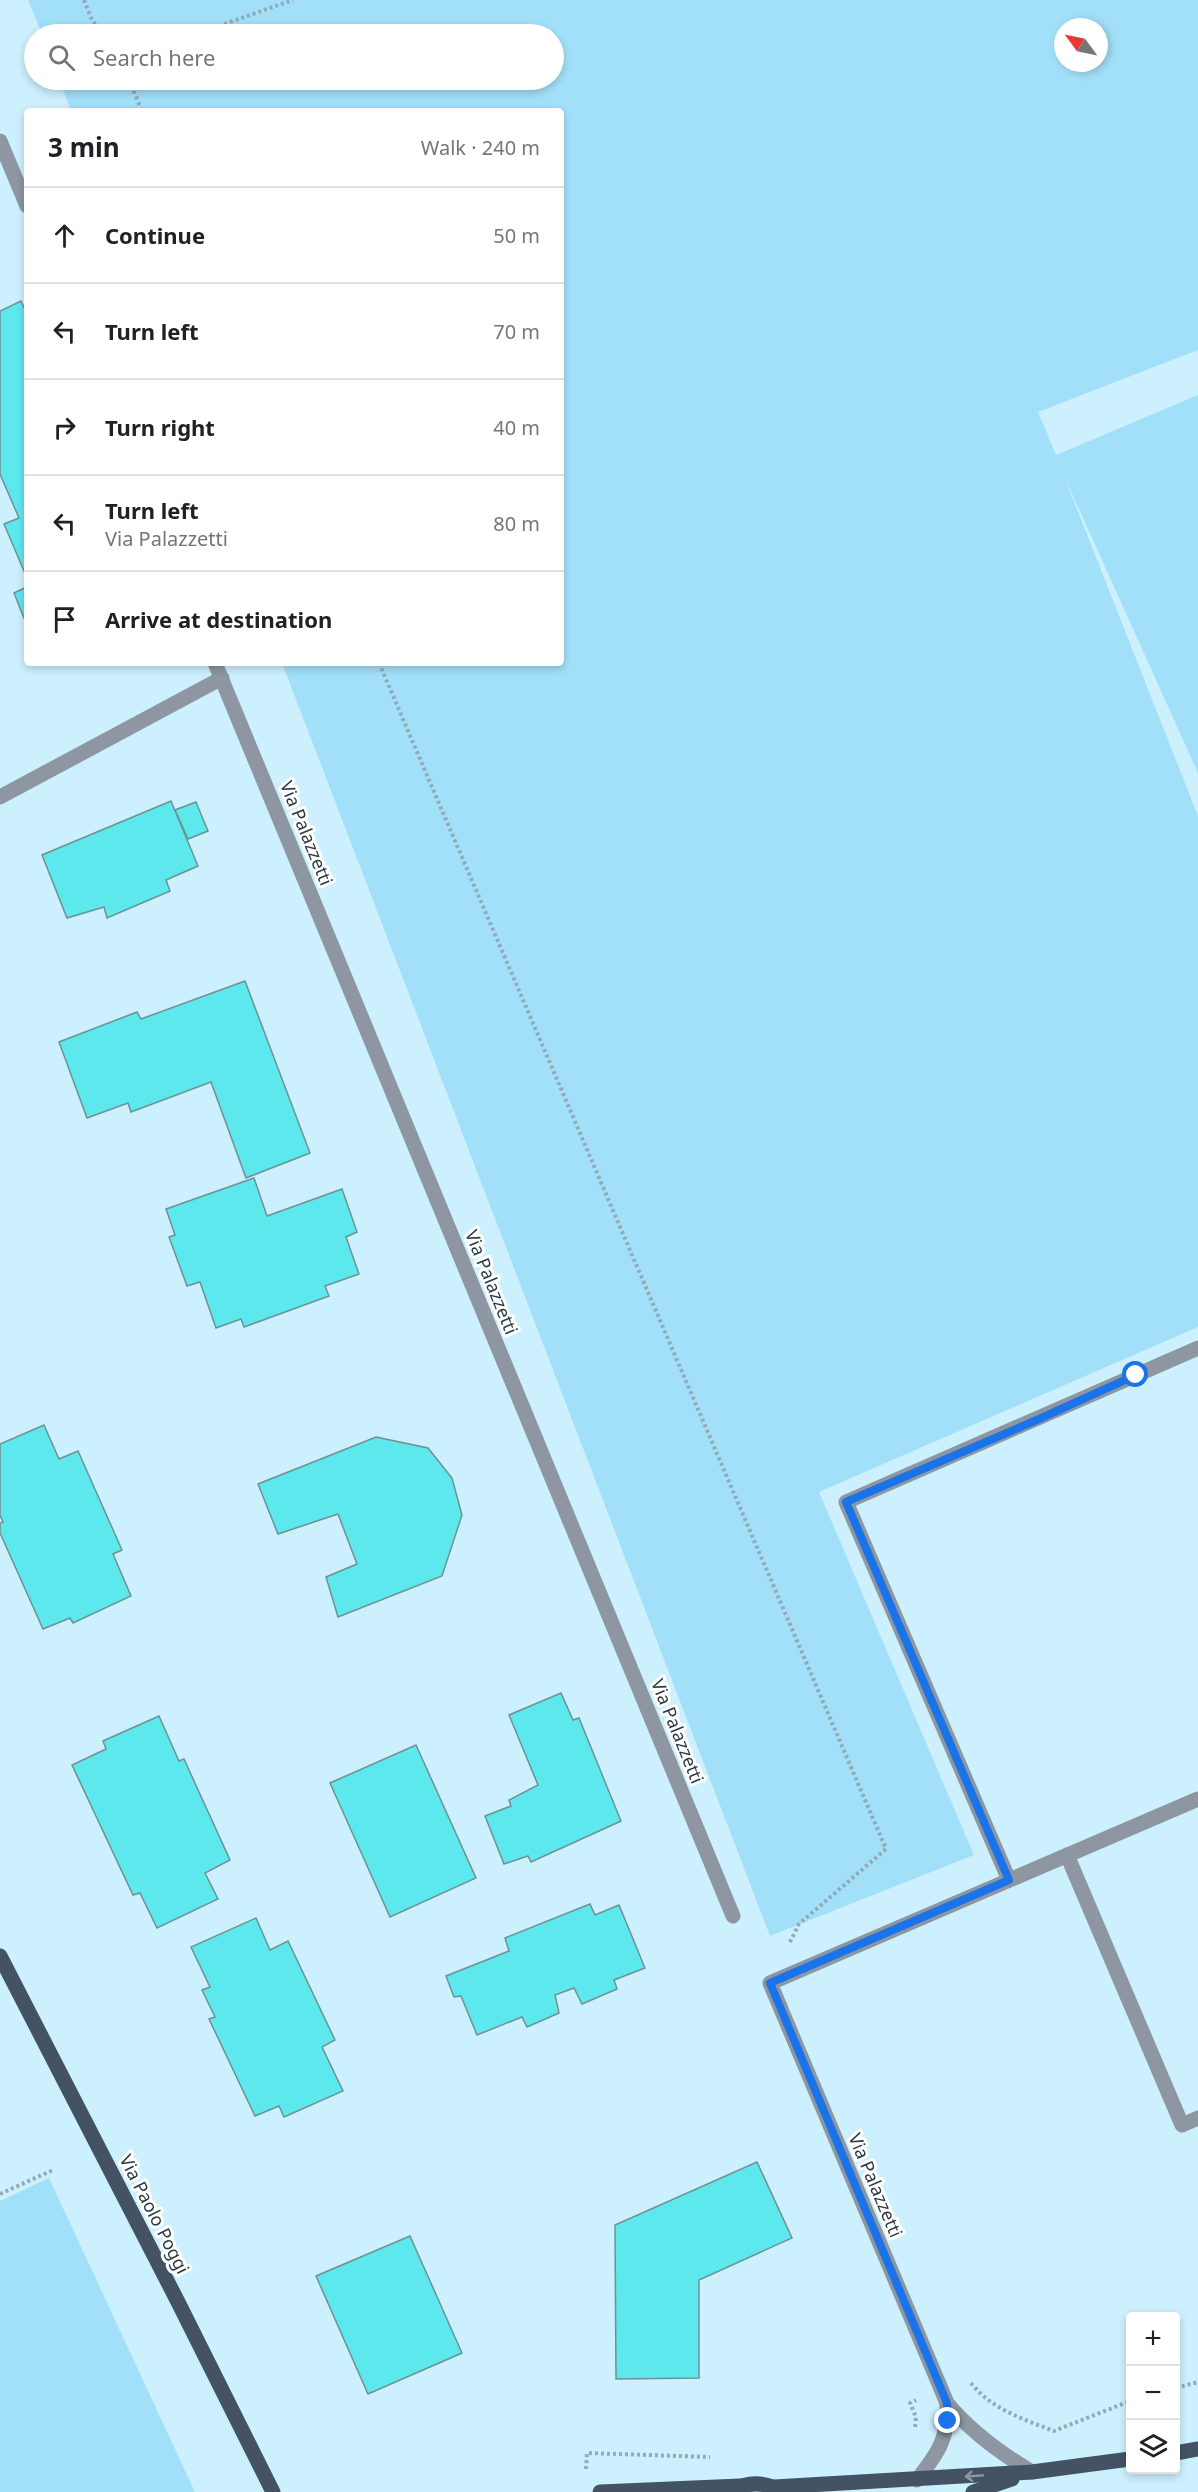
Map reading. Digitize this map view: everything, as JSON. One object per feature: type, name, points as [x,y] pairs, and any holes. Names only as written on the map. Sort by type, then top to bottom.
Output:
[{"type":"main road","name":"Via Paolo Poggi","points":[[0,1956],[273,2492]]},
{"type":"main road","points":[[1180,2452],[1198,2449]]},
{"type":"main road","points":[[600,2492],[734,2489],[760,2483],[779,2489],[1032,2472],[1126,2460]]},
{"type":"main road","points":[[974,2492],[1032,2472]]},
{"type":"street","points":[[0,141],[24,199]]},
{"type":"street","name":"Via Palazzetti","points":[[216,666],[734,1916]]},
{"type":"street","points":[[0,797],[222,678]]},
{"type":"street","points":[[1009,1880],[846,1502],[1198,1348]]},
{"type":"street","points":[[770,1983],[1198,1799]]},
{"type":"street","points":[[1067,1855],[1182,2125],[1198,2118]]},
{"type":"street","name":"Via Palazzetti","points":[[770,1983],[947,2403],[982,2439],[1032,2472]]},
{"type":"street","name":"Via Palazzetti","points":[[917,2480],[933,2460],[944,2440],[948,2421],[947,2403]]},
{"type":"path","points":[[84,0],[95,24]]},
{"type":"path","points":[[225,24],[293,0]]},
{"type":"path","points":[[133,90],[141,108]]},
{"type":"path","points":[[380,666],[886,1849],[799,1924],[770,1983]]},
{"type":"path","points":[[0,2194],[53,2170]]},
{"type":"path","points":[[965,2376],[991,2401],[1017,2417],[1054,2431],[1126,2403]]},
{"type":"path","points":[[1180,2387],[1198,2382]]},
{"type":"path","points":[[910,2403],[916,2417],[915,2429]]},
{"type":"path","points":[[587,2453],[718,2457]]},
{"type":"shaded area","points":[[28,0],[1198,0],[1198,350],[1038,412],[1056,455],[1198,395],[1198,773],[1064,476],[1198,816],[1198,1327],[819,1492],[974,1855],[770,1936],[283,666],[564,666],[564,108],[70,108],[63,90],[564,90],[564,24],[38,24]]},
{"type":"shaded area","points":[[49,2178],[195,2492],[0,2492],[0,2201]]},
{"type":"building","points":[[21,301],[24,308],[24,571],[4,524],[19,518],[0,474],[0,311]]},
{"type":"building","points":[[24,588],[24,618],[14,593]]},
{"type":"building","points":[[171,801],[198,866],[166,880],[170,891],[107,918],[104,907],[67,918],[42,855]]},
{"type":"building","points":[[196,802],[208,831],[188,839],[175,810]]},
{"type":"building","points":[[245,981],[310,1153],[246,1178],[211,1082],[131,1112],[128,1103],[87,1118],[59,1042],[137,1012],[141,1019]]},
{"type":"building","points":[[254,1178],[267,1216],[342,1189],[357,1232],[346,1237],[359,1274],[325,1286],[329,1296],[244,1327],[241,1319],[216,1328],[200,1282],[187,1286],[169,1237],[175,1235],[166,1209]]},
{"type":"building","points":[[44,1425],[59,1459],[78,1451],[122,1550],[113,1554],[131,1596],[73,1623],[70,1618],[43,1629],[0,1533],[0,1523],[3,1522],[0,1515],[0,1444]]},
{"type":"building","points":[[376,1437],[428,1448],[452,1478],[462,1515],[442,1576],[338,1617],[326,1577],[357,1564],[338,1514],[278,1534],[258,1484]]},
{"type":"building","points":[[561,1693],[573,1720],[579,1718],[621,1821],[531,1862],[528,1856],[504,1864],[485,1816],[511,1806],[509,1800],[538,1785],[509,1715]]},
{"type":"building","points":[[159,1716],[179,1761],[184,1759],[230,1860],[205,1873],[218,1899],[157,1928],[140,1893],[133,1895],[72,1765],[106,1749],[103,1741]]},
{"type":"building","points":[[416,1745],[476,1878],[390,1917],[330,1783]]},
{"type":"building","points":[[590,1904],[595,1915],[619,1905],[645,1968],[614,1980],[617,1989],[582,2004],[574,1988],[555,1995],[559,2013],[527,2027],[522,2017],[477,2035],[461,1996],[454,1997],[446,1976],[509,1951],[505,1938]]},
{"type":"building","points":[[256,1918],[270,1950],[288,1941],[335,2040],[322,2047],[343,2091],[284,2117],[279,2106],[255,2116],[209,2019],[215,2017],[202,1990],[210,1987],[191,1947]]},
{"type":"building","points":[[757,2162],[792,2238],[699,2280],[699,2378],[616,2379],[615,2225]]},
{"type":"building","points":[[410,2236],[462,2353],[368,2394],[316,2276]]},
{"type":"route","points":[[948,2421],[947,2403],[770,1983],[1009,1880],[846,1502],[1136,1375]]}]
